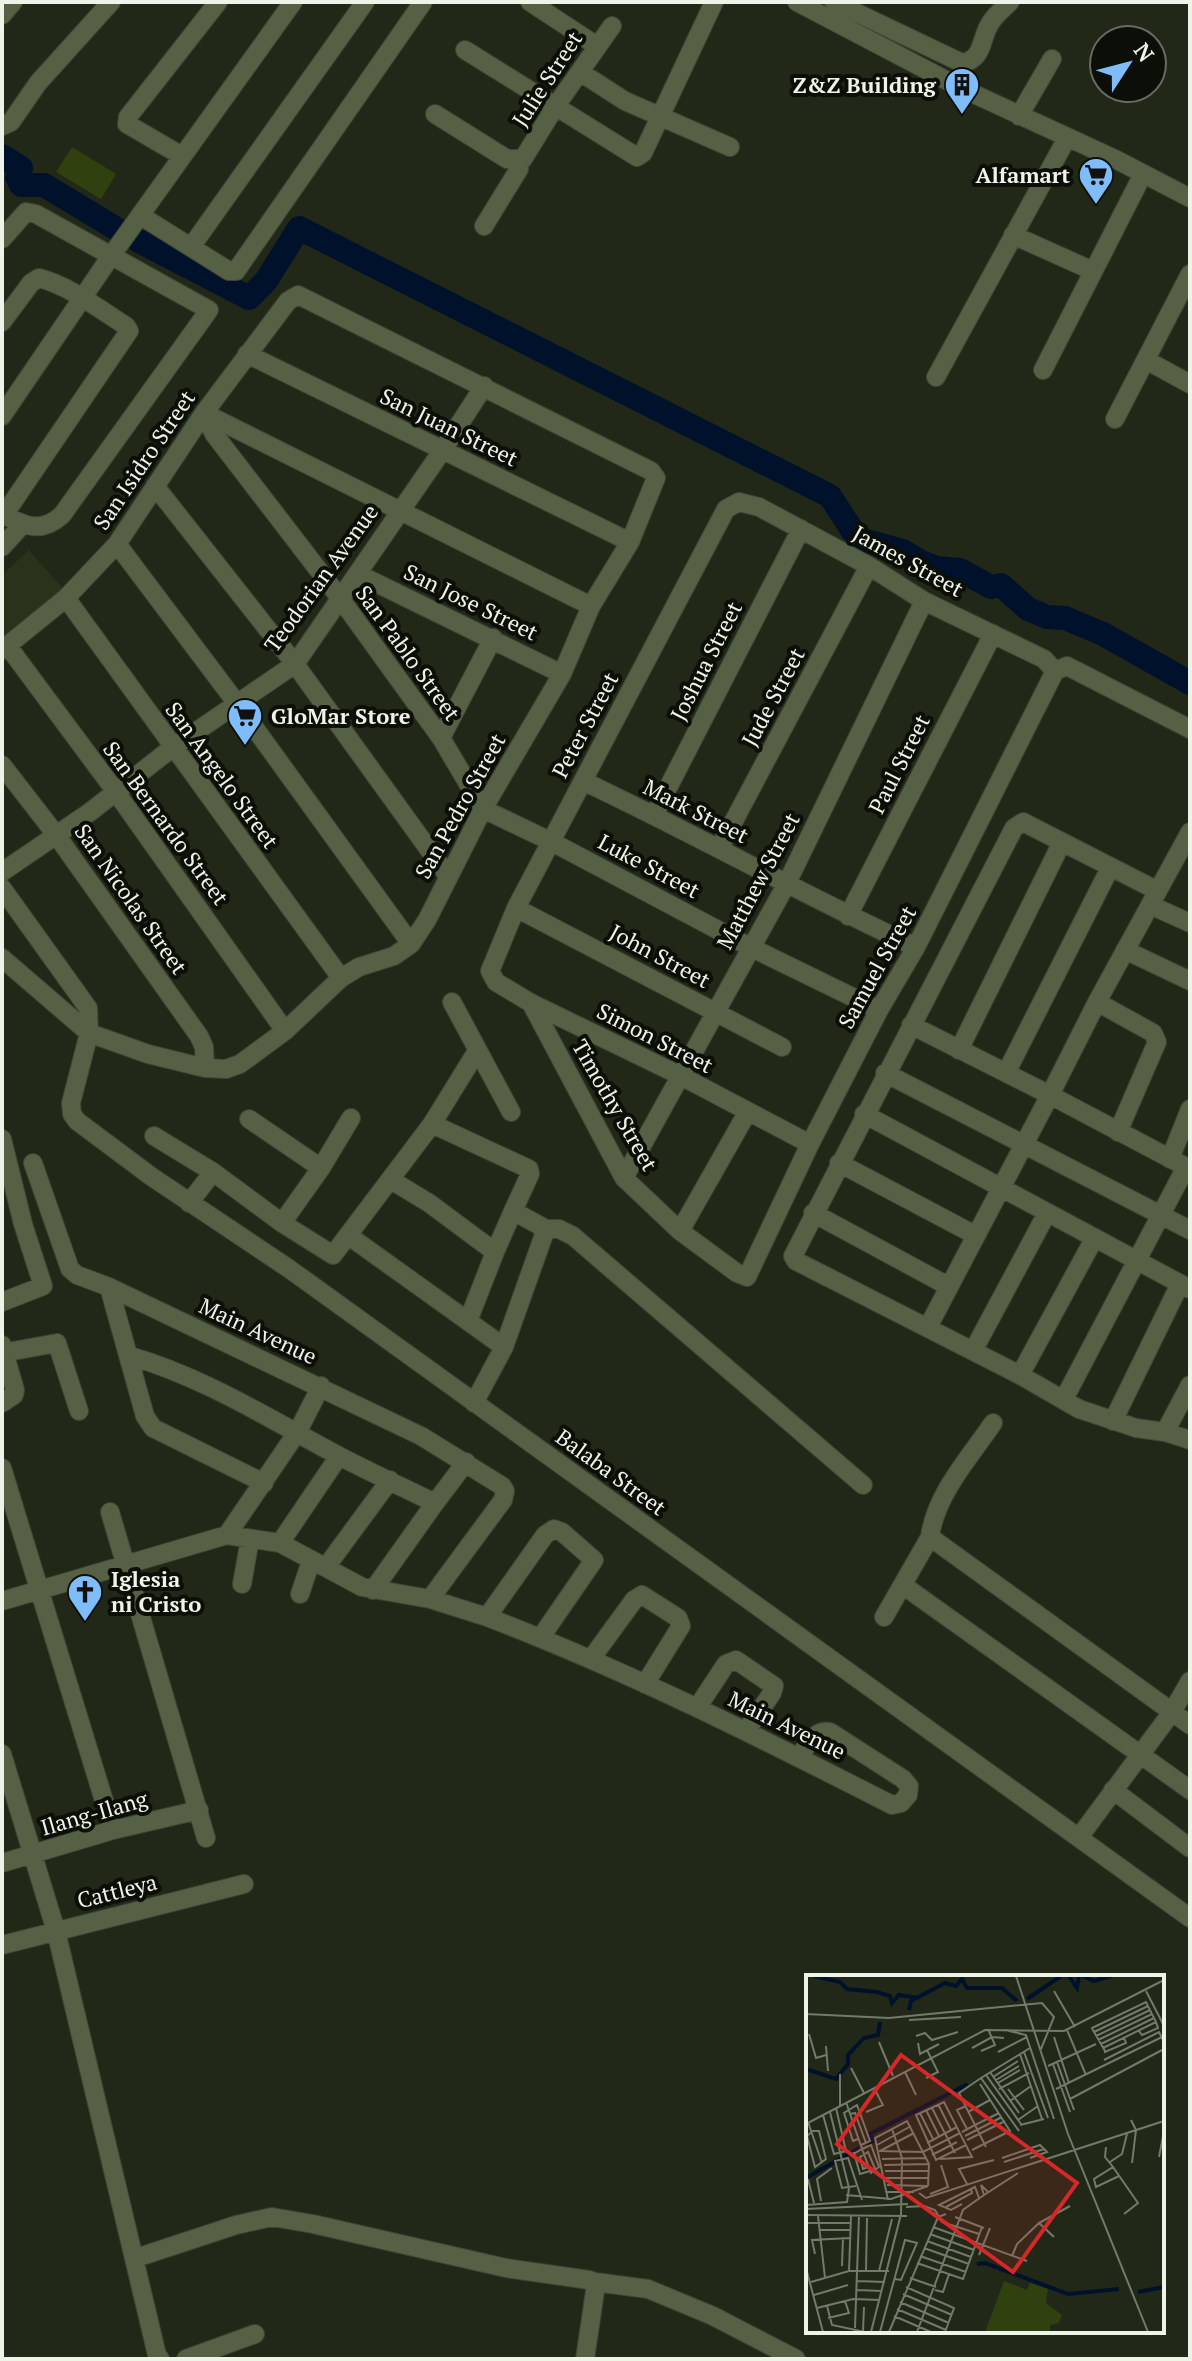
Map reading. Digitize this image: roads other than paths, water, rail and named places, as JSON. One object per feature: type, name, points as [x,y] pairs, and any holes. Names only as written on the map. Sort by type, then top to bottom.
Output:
[{"type":"street","points":[[2,15],[13,2]]},
{"type":"street","points":[[4,125],[11,122],[38,83],[111,2]]},
{"type":"street","points":[[116,123],[209,2]]},
{"type":"street","points":[[182,156],[127,124],[128,117],[218,2]]},
{"type":"street","points":[[2,416],[111,256],[293,2]]},
{"type":"street","points":[[191,247],[365,2]]},
{"type":"street","points":[[141,216],[229,271],[239,268],[423,2]]},
{"type":"street","points":[[530,2],[597,46]]},
{"type":"street","points":[[465,50],[637,157],[643,153],[714,2]]},
{"type":"street","points":[[797,2],[961,88],[1190,198]]},
{"type":"street","points":[[834,2],[962,63],[977,57],[989,23],[1010,2]]},
{"type":"street","name":"Julie Street","points":[[484,226],[519,169],[519,160],[612,26]]},
{"type":"street","points":[[1019,116],[1052,59]]},
{"type":"street","points":[[580,72],[625,101],[730,147]]},
{"type":"street","points":[[435,114],[507,159],[519,160]]},
{"type":"street","points":[[936,377],[1067,138]]},
{"type":"street","points":[[1043,370],[1143,174]]},
{"type":"street","points":[[2,239],[26,212],[36,214],[209,310],[62,515],[44,528],[22,525],[3,515],[129,331],[83,298],[39,278],[31,283],[2,322]]},
{"type":"street","points":[[1013,235],[1093,271]]},
{"type":"street","points":[[1115,419],[1186,294],[1190,274]]},
{"type":"street","name":"San Isidro Street","points":[[4,648],[66,598],[117,544],[204,413],[292,297],[298,295],[313,301],[484,386]]},
{"type":"street","name":"San Juan Street","points":[[247,354],[630,542]]},
{"type":"street","points":[[1146,360],[1190,384]]},
{"type":"street","name":"Teodorian Avenue","points":[[2,872],[57,836],[172,748],[295,664],[484,386]]},
{"type":"street","name":"San Pedro Street","points":[[411,944],[427,920],[483,809],[562,674],[591,606],[630,542],[656,478],[651,471],[484,386]]},
{"type":"street","points":[[204,413],[591,606]]},
{"type":"street","name":"San Pablo Street","points":[[204,413],[220,443],[340,598],[441,738],[483,809]]},
{"type":"street","points":[[155,486],[295,664],[448,876]]},
{"type":"street","name":"James Street","points":[[726,509],[739,502],[750,503],[801,529],[869,566],[924,601],[1044,659],[1053,676]]},
{"type":"street","name":"Peter Street","points":[[491,965],[516,908],[726,509]]},
{"type":"street","points":[[2,547],[22,525]]},
{"type":"street","name":"Joshua Street","points":[[654,815],[801,529]]},
{"type":"street","points":[[2,958],[89,1033],[148,1054],[205,1068],[226,1069],[240,1064],[285,1031],[341,978],[359,967],[394,956],[411,944],[117,544]]},
{"type":"street","name":"Jude Street","points":[[719,849],[869,566]]},
{"type":"street","name":"San Jose Street","points":[[358,574],[562,674]]},
{"type":"street","name":"San Angelo Street","points":[[66,598],[341,978]]},
{"type":"street","name":"Matthew Street","points":[[624,1178],[786,885],[924,601]]},
{"type":"street","name":"Paul Street","points":[[848,916],[993,634]]},
{"type":"street","points":[[441,738],[493,638]]},
{"type":"street","name":"San Bernardo Street","points":[[4,648],[116,792],[285,1031]]},
{"type":"street","points":[[1053,676],[1062,666],[1067,666],[1190,729]]},
{"type":"street","name":"Samuel Street","points":[[747,1277],[810,1144],[879,1010],[916,947],[1053,676]]},
{"type":"street","name":"San Nicolas Street","points":[[2,765],[57,836],[199,1036],[204,1047],[205,1068]]},
{"type":"street","name":"Mark Street","points":[[583,781],[848,916],[916,947]]},
{"type":"street","name":"Luke Street","points":[[483,809],[879,1010]]},
{"type":"street","points":[[1190,923],[1110,868],[1023,822],[1017,824],[885,1073],[793,1256],[796,1261],[1020,1375],[1079,1409],[1136,1428],[1190,1440]]},
{"type":"street","points":[[928,1327],[1125,950],[1154,898],[1182,866],[1190,832]]},
{"type":"street","points":[[959,1050],[1062,842]]},
{"type":"street","points":[[1006,1073],[1110,868]]},
{"type":"street","points":[[2,888],[88,1008],[89,1033]]},
{"type":"street","name":"John Street","points":[[516,908],[782,1047]]},
{"type":"street","points":[[1125,950],[1190,981]]},
{"type":"street","name":"Simon Street","points":[[491,965],[496,982],[531,1003],[681,1076],[810,1144]]},
{"type":"street","points":[[452,1002],[511,1112]]},
{"type":"street","points":[[1097,1002],[1153,1033],[1157,1042],[1118,1132]]},
{"type":"street","name":"Timothy Street","points":[[531,1003],[624,1178],[680,1231],[747,1277]]},
{"type":"street","points":[[911,1025],[1182,1165]]},
{"type":"street","name":"Balaba Street","points":[[89,1033],[74,1088],[72,1114],[88,1130],[189,1203],[288,1268],[1190,1918]]},
{"type":"street","points":[[154,1136],[213,1172],[330,1255],[335,1254],[432,1124],[477,1051]]},
{"type":"street","points":[[885,1073],[1190,1230]]},
{"type":"street","points":[[1064,1399],[1137,1261],[1182,1165],[1190,1109]]},
{"type":"street","points":[[680,1231],[747,1113]]},
{"type":"street","points":[[864,1114],[1185,1287],[1113,1421]]},
{"type":"street","points":[[282,1223],[351,1118]]},
{"type":"street","points":[[249,1119],[321,1168]]},
{"type":"street","points":[[432,1124],[529,1169],[530,1174],[468,1321]]},
{"type":"street","points":[[2,1139],[23,1224],[43,1286],[2,1302]]},
{"type":"street","name":"Main Avenue","points":[[33,1163],[70,1269],[77,1275],[321,1386],[421,1436],[502,1486],[505,1496],[430,1599]]},
{"type":"street","points":[[839,1163],[975,1235]]},
{"type":"street","points":[[189,1203],[213,1172]]},
{"type":"street","points":[[391,1180],[429,1203],[495,1252]]},
{"type":"street","points":[[513,1211],[546,1229],[559,1229],[573,1236],[863,1485]]},
{"type":"street","points":[[813,1213],[948,1286]]},
{"type":"street","points":[[973,1351],[1047,1213]]},
{"type":"street","points":[[474,1403],[504,1347],[546,1229]]},
{"type":"street","points":[[349,1236],[504,1347]]},
{"type":"street","points":[[1020,1375],[1094,1239]]},
{"type":"street","points":[[109,1287],[145,1416],[153,1428],[264,1483]]},
{"type":"street","points":[[2,1403],[14,1395],[15,1390],[3,1350],[57,1343],[79,1411]]},
{"type":"street","points":[[130,1356],[207,1387],[435,1503]]},
{"type":"street","points":[[1165,1432],[1190,1385]]},
{"type":"street","points":[[227,1535],[298,1431],[321,1386]]},
{"type":"street","points":[[884,1617],[930,1537],[942,1502],[993,1423]]},
{"type":"street","points":[[280,1543],[339,1456]]},
{"type":"street","points":[[373,1590],[466,1462]]},
{"type":"street","points":[[2,1468],[113,1830]]},
{"type":"street","points":[[300,1594],[319,1564],[390,1480]]},
{"type":"street","points":[[110,1512],[206,1838]]},
{"type":"street","points":[[487,1617],[550,1530],[562,1532],[592,1556],[592,1565],[541,1637]]},
{"type":"street","name":"Main Avenue","points":[[2,1601],[227,1535],[280,1543],[346,1580],[373,1590],[430,1599],[541,1637],[746,1731],[892,1805],[904,1801],[910,1789],[903,1779],[830,1732],[816,1734],[799,1757]]},
{"type":"street","points":[[930,1537],[1190,1725]]},
{"type":"street","points":[[242,1584],[250,1539]]},
{"type":"street","points":[[904,1586],[1190,1790]]},
{"type":"street","points":[[591,1659],[634,1600],[642,1595],[678,1618],[681,1626],[645,1684]]},
{"type":"street","name":"Main Avenue","points":[[697,1708],[726,1664],[736,1660],[774,1686],[746,1731]]},
{"type":"street","points":[[1080,1836],[1172,1712],[1190,1681]]},
{"type":"street","points":[[2,1754],[56,1931],[160,2359]]},
{"type":"street","points":[[1113,1790],[1190,1848]]},
{"type":"street","name":"Ilang-Ilang","points":[[2,1863],[113,1830],[199,1810]]},
{"type":"street","name":"Cattleya","points":[[2,1945],[244,1884]]},
{"type":"street","points":[[136,2258],[236,2225],[272,2217],[506,2268],[648,2289],[713,2316],[796,2359]]},
{"type":"street","points":[[585,2359],[595,2282]]},
{"type":"street","points":[[186,2359],[255,2334]]},
{"type":"waterway","points":[[2,156],[21,168],[17,177],[21,185],[44,185],[120,231]]},
{"type":"waterway","points":[[139,241],[249,298],[266,281],[299,228],[830,496],[852,530],[863,540],[903,551],[936,568],[960,570],[991,587],[1001,585],[1028,609],[1047,617],[1065,618],[1103,634],[1190,683]]},
{"type":"place","name":"Z&Z Building","points":[[962,116]]},
{"type":"place","name":"Alfamart","points":[[1096,206]]},
{"type":"place","name":"GloMar Store","points":[[245,747]]},
{"type":"place","name":"Iglesia ni Cristo","points":[[85,1623]]}]
